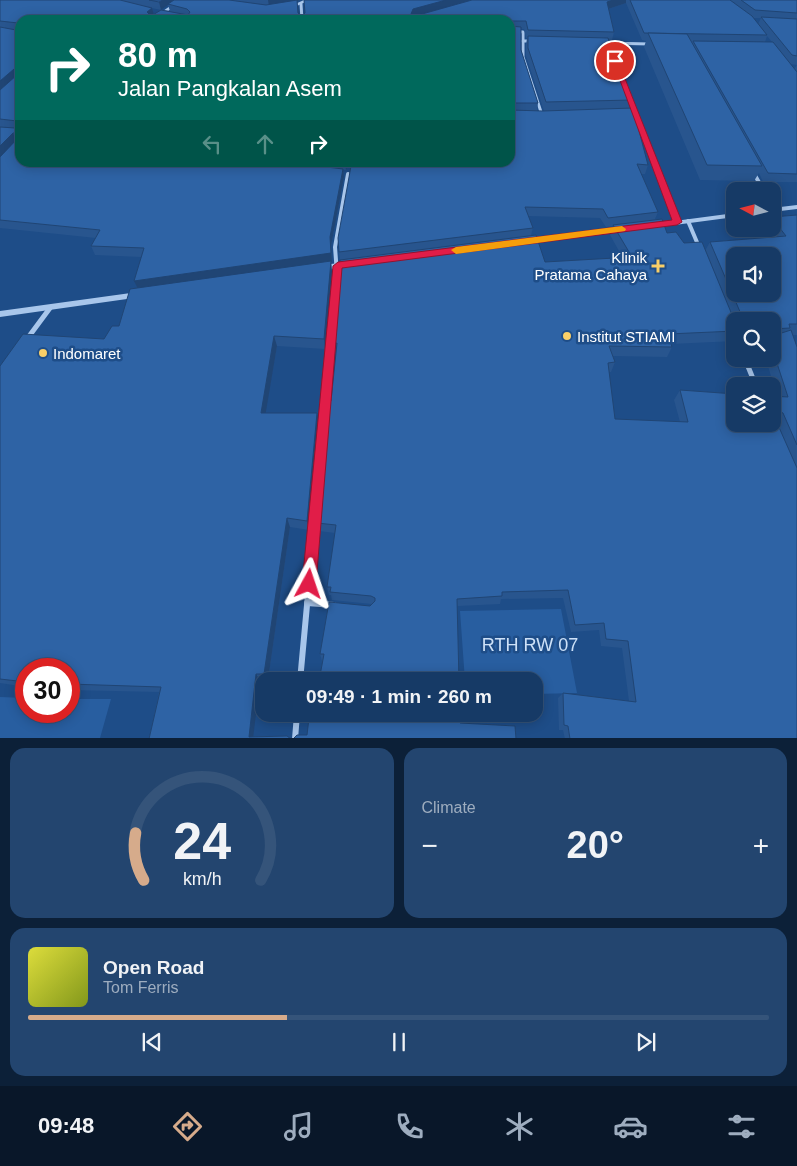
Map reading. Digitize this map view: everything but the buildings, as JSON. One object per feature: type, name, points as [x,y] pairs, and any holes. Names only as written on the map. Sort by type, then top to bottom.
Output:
[{"type":"street","points":[[159,15],[181,0]]},
{"type":"street","points":[[279,11],[308,0]]},
{"type":"street","points":[[301,4],[302,15]]},
{"type":"street","points":[[152,11],[170,15]]},
{"type":"street","points":[[515,31],[523,32],[523,57],[542,116]]},
{"type":"street","points":[[523,41],[535,42]]},
{"type":"street","points":[[599,43],[656,44]]},
{"type":"street","points":[[608,43],[611,52]]},
{"type":"street","points":[[628,96],[677,222]]},
{"type":"street","points":[[626,114],[635,113]]},
{"type":"street","points":[[534,116],[551,116]]},
{"type":"street","points":[[750,165],[759,182]]},
{"type":"street","points":[[301,672],[338,266],[335,247],[348,174],[351,168]]},
{"type":"street","points":[[338,173],[348,174]]},
{"type":"street","points":[[781,209],[797,208]]},
{"type":"street","points":[[639,227],[726,216]]},
{"type":"street","points":[[688,221],[700,250]]},
{"type":"street","points":[[515,243],[629,228]]},
{"type":"street","points":[[309,270],[357,263]]},
{"type":"street","points":[[0,314],[145,294]]},
{"type":"street","points":[[20,348],[50,308]]},
{"type":"street","points":[[307,603],[344,606]]},
{"type":"street","points":[[295,738],[296,722]]},
{"type":"green space","name":"RTH RW 07","points":[[561,609],[577,693],[543,694],[543,672],[464,672],[460,611]]},
{"type":"green space","points":[[0,697],[15,698],[15,723],[80,723],[80,699],[111,699],[100,738],[0,738]]},
{"type":"slow traffic","points":[[456,250],[622,229]]},
{"type":"place","name":"Klinik Pratama Cahaya","points":[[658,266]]},
{"type":"place","name":"Institut STIAMI","points":[[567,336]]},
{"type":"place","name":"Indomaret","points":[[43,353]]},
{"type":"route","points":[[309,584],[338,266],[677,222],[615,61]]}]
